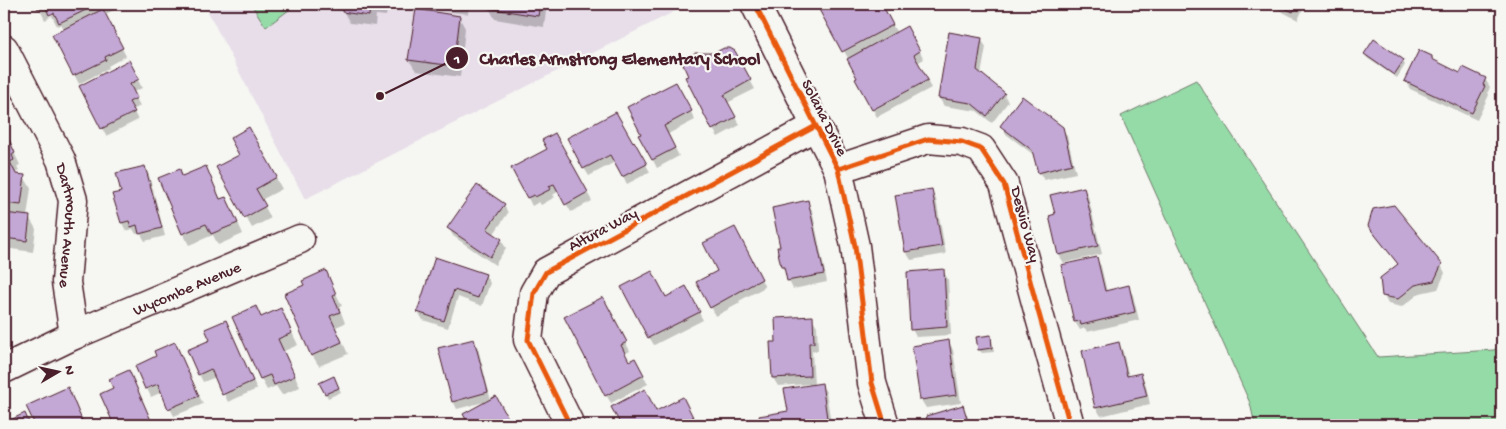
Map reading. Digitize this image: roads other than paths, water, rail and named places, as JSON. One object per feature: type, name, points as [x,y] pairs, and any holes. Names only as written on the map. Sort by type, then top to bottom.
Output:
[{"type":"street","name":"Solana Drive","points":[[756,4],[838,169],[855,246],[872,383],[884,425]]},
{"type":"street","name":"Dartmouth Avenue","points":[[4,49],[61,160],[73,200],[66,282],[74,336]]},
{"type":"street","name":"Altura Way","points":[[570,425],[528,340],[534,294],[546,272],[816,126]]},
{"type":"street","name":"Desvio Way","points":[[838,169],[928,139],[962,142],[981,149],[1004,184],[1070,425]]},
{"type":"street","name":"Wycombe Avenue","points":[[74,336],[300,239]]},
{"type":"street","points":[[4,369],[74,336]]},
{"type":"place","name":"Charles Armstrong Elementary School","points":[[380,96]]}]
